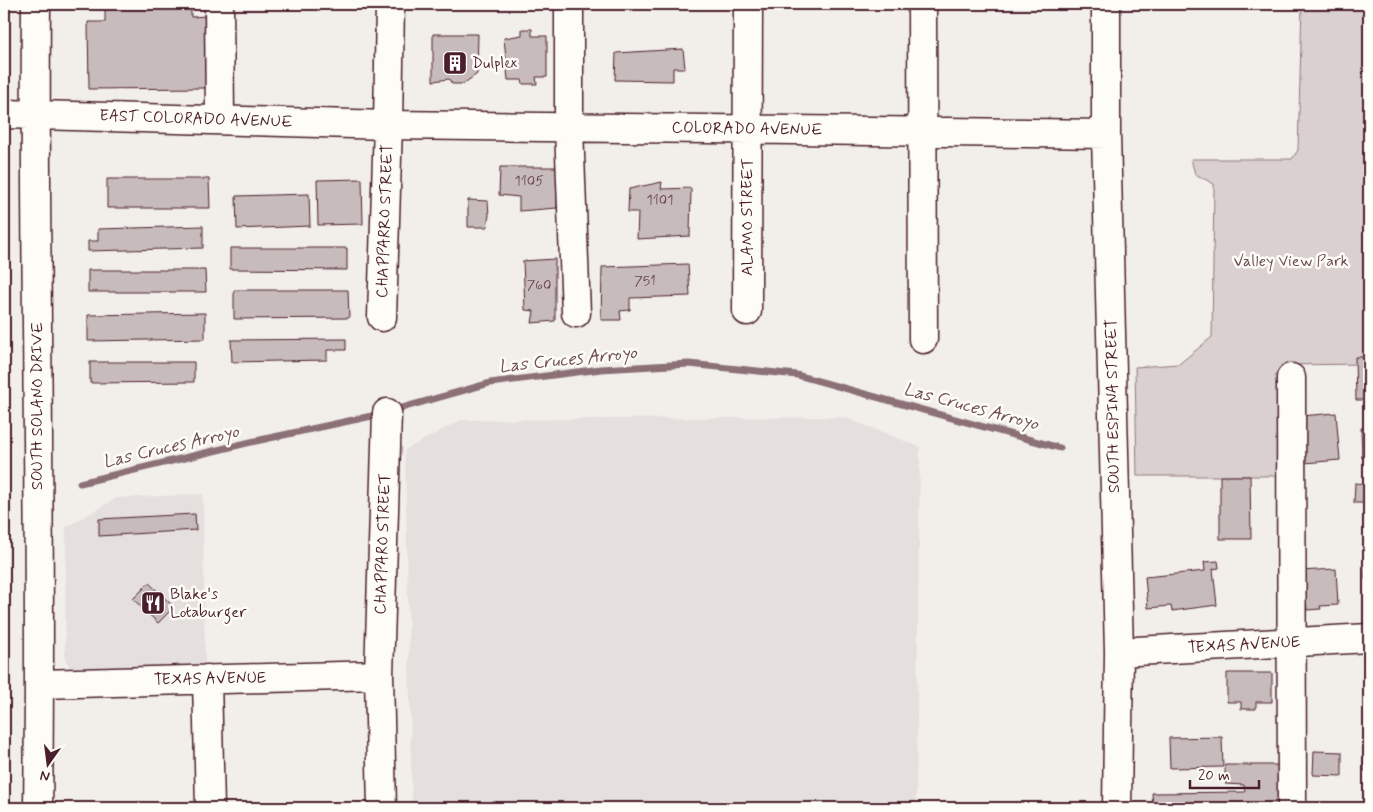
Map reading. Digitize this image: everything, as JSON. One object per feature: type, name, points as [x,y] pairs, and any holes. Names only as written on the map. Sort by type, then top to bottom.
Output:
[{"type":"street","name":"SOUTH SOLANO DRIVE","points":[[36,4],[35,114],[40,684],[38,808]]},
{"type":"street","points":[[219,4],[220,120]]},
{"type":"street","name":"CHAPPARRO STREET","points":[[382,317],[390,4]]},
{"type":"street","points":[[569,4],[569,128],[576,313]]},
{"type":"street","name":"ALAMO STREET","points":[[747,311],[748,4]]},
{"type":"street","points":[[922,4],[923,339]]},
{"type":"street","name":"SOUTH ESPINA STREET","points":[[1106,4],[1106,134],[1119,652],[1116,808]]},
{"type":"street","name":"EAST COLORADO AVENUE","points":[[4,114],[388,125]]},
{"type":"street","name":"COLORADO AVENUE","points":[[388,125],[1106,134]]},
{"type":"street","points":[[1291,378],[1292,808]]},
{"type":"street","name":"CHAPPARO STREET","points":[[382,808],[380,675],[386,413]]},
{"type":"street","name":"TEXAS AVENUE","points":[[1119,652],[1369,638]]},
{"type":"street","name":"TEXAS AVENUE","points":[[40,684],[380,675]]},
{"type":"street","points":[[207,679],[210,808]]},
{"type":"shaded area","points":[[844,417],[920,447],[916,808],[412,808],[405,450],[461,420]]},
{"type":"shaded area","points":[[203,494],[205,666],[70,667],[65,659],[66,527],[117,498]]},
{"type":"green space","name":"Valley View Park","points":[[1302,4],[1369,4],[1369,364],[1281,365],[1281,476],[1137,476],[1135,367],[1179,364],[1212,337],[1214,184],[1195,174],[1191,159],[1292,159],[1298,150]]},
{"type":"building","points":[[105,4],[191,4],[191,17],[207,16],[207,88],[89,89],[88,22],[105,22]]},
{"type":"building","points":[[522,29],[532,29],[532,36],[547,36],[547,77],[536,77],[537,84],[523,84],[522,80],[508,80],[504,38],[522,35]]},
{"type":"building","name":"Dulplex","points":[[433,34],[478,34],[477,74],[463,84],[452,84],[449,79],[433,81]]},
{"type":"building","points":[[683,49],[685,68],[673,68],[673,81],[615,80],[616,53]]},
{"type":"building","points":[[500,167],[558,167],[557,208],[519,211],[519,197],[499,195]]},
{"type":"building","points":[[107,179],[209,179],[210,208],[107,208]]},
{"type":"building","points":[[362,179],[363,224],[318,225],[317,180]]},
{"type":"building","points":[[662,182],[661,189],[691,188],[690,236],[637,239],[638,212],[628,212],[629,189]]},
{"type":"building","points":[[309,194],[310,226],[237,229],[236,196]]},
{"type":"building","points":[[468,200],[488,201],[489,215],[487,227],[468,227]]},
{"type":"building","points":[[203,226],[203,248],[88,251],[88,241],[98,241],[98,229]]},
{"type":"building","points":[[230,248],[347,248],[347,270],[230,269]]},
{"type":"building","points":[[555,259],[555,321],[532,323],[534,311],[525,310],[523,261]]},
{"type":"building","points":[[688,264],[690,296],[630,298],[630,310],[620,311],[621,320],[601,320],[602,267]]},
{"type":"building","points":[[88,270],[205,270],[206,292],[88,292]]},
{"type":"building","points":[[234,290],[348,290],[349,318],[234,319]]},
{"type":"building","points":[[205,313],[205,339],[88,341],[88,315]]},
{"type":"building","points":[[346,339],[346,350],[327,350],[327,360],[232,362],[231,340]]},
{"type":"building","points":[[1355,357],[1369,357],[1369,400],[1356,400]]},
{"type":"building","points":[[90,362],[194,362],[194,382],[90,383]]},
{"type":"building","points":[[1336,413],[1340,460],[1304,463],[1301,416]]},
{"type":"building","points":[[1361,428],[1369,428],[1369,457],[1362,458]]},
{"type":"building","points":[[1220,476],[1250,476],[1251,539],[1220,539]]},
{"type":"building","points":[[1355,483],[1369,484],[1369,514],[1365,513],[1365,503],[1354,503]]},
{"type":"building","points":[[195,514],[196,530],[99,536],[99,519]]},
{"type":"building","points":[[1366,550],[1369,550],[1369,579],[1365,579]]},
{"type":"building","points":[[1218,561],[1219,568],[1213,569],[1217,605],[1172,611],[1171,606],[1148,608],[1145,577],[1205,571],[1204,562]]},
{"type":"building","points":[[1336,569],[1338,605],[1320,606],[1321,609],[1307,610],[1306,598],[1301,598],[1299,571]]},
{"type":"building","name":"Blake's Lotaburger","points":[[149,583],[174,607],[158,623],[133,599]]},
{"type":"building","points":[[1227,673],[1272,673],[1272,702],[1256,702],[1256,709],[1241,709],[1241,702],[1227,702]]},
{"type":"building","points":[[1222,737],[1223,767],[1170,768],[1169,738]]},
{"type":"building","points":[[1365,739],[1369,739],[1369,771],[1364,771]]},
{"type":"building","points":[[1314,751],[1342,752],[1342,776],[1313,775]]},
{"type":"building","points":[[1225,765],[1278,765],[1278,808],[1153,808],[1152,793],[1245,792],[1244,785],[1225,784]]},
{"type":"waterway","name":"Las Cruces Arroyo","points":[[391,411],[490,383],[601,369],[689,364],[797,375],[1060,448]]},
{"type":"waterway","name":"Las Cruces Arroyo","points":[[80,483],[251,442],[381,414]]},
{"type":"place","name":"Dulplex","points":[[455,63]]},
{"type":"place","name":"Blake's Lotaburger","points":[[153,603]]}]
